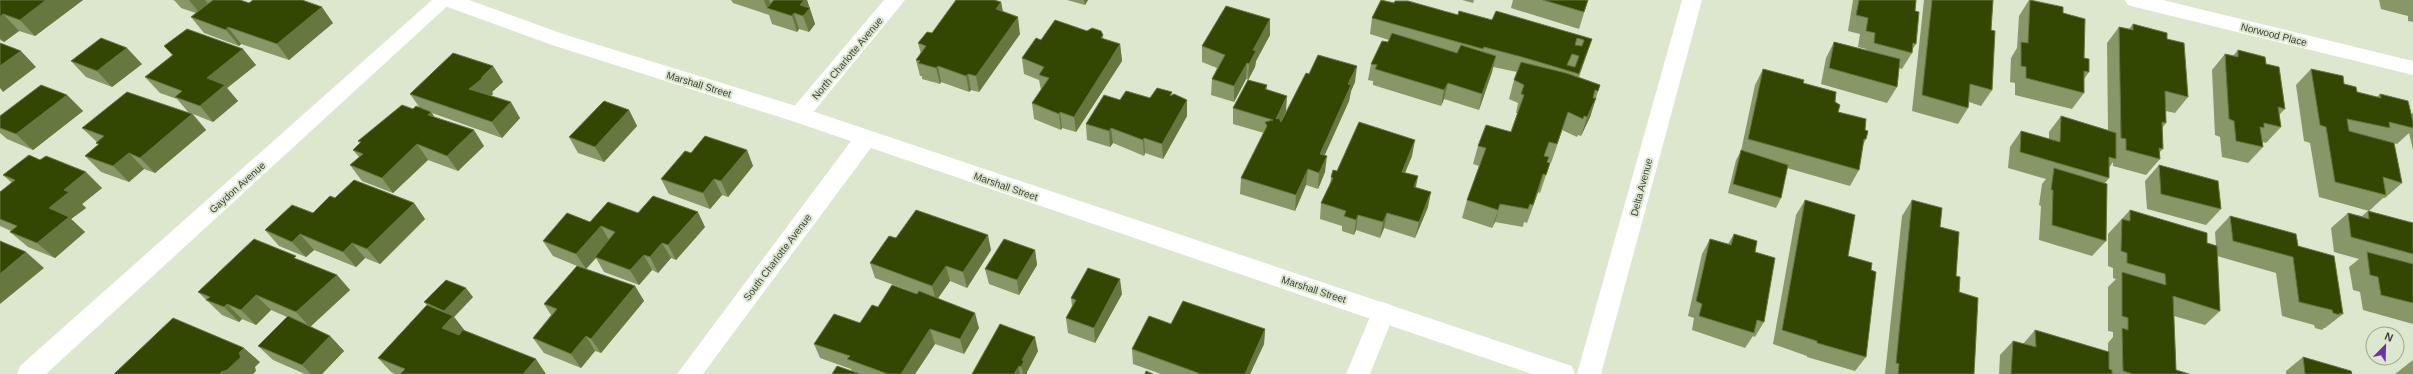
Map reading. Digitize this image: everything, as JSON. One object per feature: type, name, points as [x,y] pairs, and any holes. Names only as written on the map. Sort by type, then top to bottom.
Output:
[{"type":"street","name":"Gaydon Avenue","points":[[29,374],[444,0]]},
{"type":"street","name":"Marshall Street","points":[[449,0],[559,40],[799,115],[865,139],[1383,312],[1563,374]]},
{"type":"street","name":"North Charlotte Avenue","points":[[799,115],[895,0]]},
{"type":"street","name":"Delta Avenue","points":[[1590,374],[1692,0]]},
{"type":"street","name":"Norwood Place","points":[[2135,0],[2413,68]]},
{"type":"street","name":"South Charlotte Avenue","points":[[689,374],[865,139]]},
{"type":"street","points":[[1358,374],[1383,312]]},
{"type":"building","points":[[0,0],[46,0],[20,20],[3,14],[0,17]]},
{"type":"building","points":[[213,0],[240,0],[249,3],[253,0],[302,0],[322,7],[277,44],[228,27],[226,30],[191,17]]},
{"type":"building","points":[[774,0],[804,0],[800,5],[810,8],[803,16],[794,13],[792,16],[767,8]]},
{"type":"building","points":[[956,0],[994,0],[1001,2],[996,9],[1018,17],[976,76],[968,74],[966,76],[938,66],[936,68],[918,63],[920,61],[916,60],[926,46],[918,43],[927,32],[932,33]]},
{"type":"building","points":[[1381,0],[1394,3],[1395,1],[1408,1],[1458,15],[1459,11],[1492,20],[1496,11],[1592,39],[1579,74],[1522,57],[1484,47],[1483,49],[1372,18]],"holes":[[[1577,38],[1584,40],[1582,46],[1575,45]],[[1572,54],[1579,56],[1575,67],[1567,65]]]},
{"type":"building","points":[[1543,0],[1588,0],[1584,12]]},
{"type":"building","points":[[1859,0],[1916,0],[1915,11],[1919,12],[1916,44],[1913,43],[1912,53],[1874,43],[1875,33],[1866,31],[1868,18],[1856,15]]},
{"type":"building","points":[[1932,0],[1993,0],[1991,30],[1995,31],[1992,90],[1970,84],[1968,108],[1922,95]]},
{"type":"building","points":[[2030,0],[2063,7],[2063,13],[2085,19],[2084,58],[2089,59],[2089,72],[2084,71],[2084,93],[2026,78],[2026,67],[2021,66],[2021,42],[2028,43]]},
{"type":"building","points":[[1226,6],[1270,19],[1253,50],[1256,51],[1249,64],[1247,63],[1234,86],[1212,79],[1225,55],[1202,46]]},
{"type":"building","points":[[1055,20],[1087,31],[1092,28],[1101,31],[1103,35],[1101,38],[1120,44],[1074,117],[1060,112],[1059,114],[1032,103],[1049,78],[1039,75],[1044,67],[1022,58],[1036,38],[1041,40]]},
{"type":"building","points":[[2133,24],[2167,33],[2167,39],[2184,43],[2188,97],[2165,91],[2166,123],[2162,122],[2163,149],[2159,148],[2160,159],[2126,150],[2126,139],[2121,138],[2119,27],[2133,30]]},
{"type":"building","points":[[187,29],[243,49],[207,78],[225,85],[200,106],[175,97],[182,91],[145,77],[173,55],[164,46]]},
{"type":"building","points":[[1392,33],[1457,53],[1461,45],[1496,56],[1482,94],[1448,83],[1444,90],[1375,69],[1377,65],[1371,64],[1382,41],[1388,42]]},
{"type":"building","points":[[101,38],[127,48],[97,71],[71,61]]},
{"type":"building","points":[[1834,42],[1900,59],[1897,87],[1829,68]]},
{"type":"building","points":[[0,43],[21,51],[0,66]]},
{"type":"building","points":[[2238,50],[2265,57],[2266,64],[2279,67],[2285,109],[2278,107],[2281,127],[2264,123],[2264,128],[2260,127],[2263,147],[2236,141],[2234,121],[2229,119],[2225,54],[2238,57]]},
{"type":"building","points":[[453,53],[493,66],[481,78],[483,78],[469,89],[511,102],[492,122],[410,94]]},
{"type":"building","points":[[1318,55],[1357,66],[1348,84],[1351,85],[1320,154],[1327,156],[1319,173],[1308,169],[1296,195],[1241,178],[1267,126],[1265,122],[1273,120],[1233,108],[1248,80],[1267,85],[1265,89],[1287,96],[1276,119],[1279,118],[1281,122],[1306,73],[1309,74]]},
{"type":"building","points":[[1521,62],[1566,73],[1600,85],[1598,91],[1595,90],[1593,98],[1596,98],[1587,117],[1584,116],[1583,119],[1568,112],[1557,144],[1549,142],[1544,156],[1549,157],[1547,162],[1550,163],[1546,175],[1543,174],[1533,205],[1530,204],[1528,209],[1500,204],[1498,210],[1467,200],[1486,148],[1478,146],[1486,125],[1511,132],[1524,95],[1521,94],[1524,85],[1514,80]]},
{"type":"building","points":[[1763,69],[1804,80],[1803,83],[1836,92],[1835,102],[1840,105],[1838,112],[1866,119],[1865,130],[1868,131],[1866,139],[1864,139],[1859,170],[1748,139]]},
{"type":"building","points":[[2311,69],[2343,76],[2344,84],[2356,87],[2357,92],[2381,98],[2380,94],[2408,101],[2413,128],[2389,122],[2390,128],[2347,119],[2349,131],[2394,143],[2402,183],[2383,177],[2386,195],[2335,182],[2326,127],[2320,125]]},
{"type":"building","points":[[41,85],[67,95],[16,134],[0,128],[0,116]]},
{"type":"building","points":[[1157,88],[1172,92],[1170,96],[1174,94],[1187,100],[1162,144],[1144,138],[1143,140],[1111,128],[1109,131],[1086,124],[1104,95],[1120,100],[1126,91],[1150,98]]},
{"type":"building","points":[[127,92],[192,114],[140,158],[129,153],[113,166],[85,156],[99,144],[96,143],[104,136],[82,128]]},
{"type":"building","points":[[604,101],[629,110],[595,147],[569,137]]},
{"type":"building","points":[[402,105],[413,109],[416,106],[431,112],[428,115],[474,130],[447,156],[417,144],[382,178],[350,165],[363,154],[353,150],[361,142],[358,141]]},
{"type":"building","points":[[2061,116],[2116,133],[2116,159],[2109,157],[2109,178],[2020,152],[2021,131],[2060,142]]},
{"type":"building","points":[[1359,122],[1415,140],[1402,172],[1418,176],[1414,187],[1431,192],[1419,222],[1387,213],[1383,222],[1358,215],[1356,220],[1344,216],[1346,211],[1321,203],[1333,178],[1331,177],[1333,170],[1337,171]]},
{"type":"building","points":[[705,136],[747,150],[721,181],[714,179],[703,193],[661,179],[685,151],[691,153]]},
{"type":"building","points":[[1741,150],[1788,165],[1781,198],[1733,184]]},
{"type":"building","points":[[29,155],[40,160],[46,156],[86,172],[64,190],[69,192],[49,208],[69,217],[37,243],[10,232],[17,226],[0,219],[0,192],[15,180],[3,175]]},
{"type":"building","points":[[2159,165],[2218,181],[2221,209],[2161,194]]},
{"type":"building","points":[[2054,168],[2107,184],[2106,241],[2052,225],[2053,190],[2051,190]]},
{"type":"building","points":[[354,180],[414,203],[367,249],[352,243],[343,252],[300,234],[292,242],[265,230],[292,205],[313,213],[330,196],[335,198]]},
{"type":"building","points":[[653,196],[698,212],[668,245],[662,243],[650,257],[644,255],[630,270],[595,257],[615,232],[601,226],[576,254],[543,241],[567,213],[590,222],[608,202],[638,213]]},
{"type":"building","points":[[1805,200],[1855,215],[1848,256],[1872,263],[1871,270],[1876,272],[1866,357],[1817,343],[1817,341],[1782,330]]},
{"type":"building","points":[[1912,200],[1942,208],[1940,227],[1959,232],[1956,276],[1960,277],[1959,292],[1978,298],[1974,374],[1898,374],[1899,364],[1896,363]]},
{"type":"building","points":[[916,210],[988,235],[963,272],[946,266],[932,286],[870,263],[889,236],[896,238]]},
{"type":"building","points":[[2130,210],[2207,233],[2207,243],[2217,246],[2220,311],[2173,296],[2176,370],[2189,374],[2133,374],[2123,371],[2122,328],[2128,330],[2128,318],[2122,316],[2122,272],[2166,285],[2165,274],[2127,263],[2127,253],[2121,251],[2122,219],[2130,221]]},
{"type":"building","points":[[2368,211],[2413,223],[2413,254],[2351,237],[2348,213],[2369,219]]},
{"type":"building","points":[[2230,216],[2296,234],[2298,246],[2334,256],[2343,314],[2339,313],[2340,315],[2333,313],[2332,310],[2299,302],[2293,257],[2233,241]]},
{"type":"building","points":[[1734,234],[1757,241],[1755,252],[1775,258],[1764,322],[1757,320],[1754,333],[1699,316],[1702,304],[1696,301],[1710,239],[1731,245]]},
{"type":"building","points":[[254,239],[296,256],[294,258],[337,275],[296,312],[256,295],[241,310],[227,304],[224,307],[206,300],[210,297],[198,292]]},
{"type":"building","points":[[1004,239],[1035,250],[1017,280],[985,269]]},
{"type":"building","points":[[0,241],[26,252],[0,274]]},
{"type":"building","points":[[2367,252],[2413,264],[2413,303],[2381,295],[2378,277],[2370,275]]},
{"type":"building","points":[[577,266],[635,286],[591,339],[586,336],[571,354],[533,338],[557,309],[544,304]]},
{"type":"building","points":[[1088,268],[1120,279],[1094,328],[1066,318],[1076,300],[1071,298]]},
{"type":"building","points":[[446,280],[466,288],[444,311],[424,302]]},
{"type":"building","points":[[892,285],[917,294],[919,291],[975,313],[960,339],[930,329],[901,374],[888,374],[847,359],[850,356],[814,344],[834,314],[860,323],[872,305],[878,307]]},
{"type":"building","points":[[1183,301],[1265,329],[1245,374],[1201,374],[1132,349],[1149,316],[1171,324]]},
{"type":"building","points":[[427,305],[453,316],[442,328],[459,335],[463,330],[536,359],[523,374],[400,374],[405,369],[378,358]]},
{"type":"building","points":[[288,316],[330,336],[302,365],[258,346]]},
{"type":"building","points":[[173,318],[244,348],[239,353],[241,357],[227,370],[219,374],[114,374]]},
{"type":"building","points":[[1000,324],[1035,337],[1022,360],[1024,361],[1021,367],[1019,366],[1014,374],[972,374]]},
{"type":"building","points":[[2035,330],[2109,352],[2109,369],[2112,370],[2112,374],[2011,374],[2013,341],[2036,347]]},
{"type":"building","points":[[2303,357],[2351,371],[2352,374],[2305,374]]},
{"type":"building","points":[[837,366],[860,374],[832,374]]},
{"type":"building","points":[[1146,371],[1153,374],[1145,374]]}]
